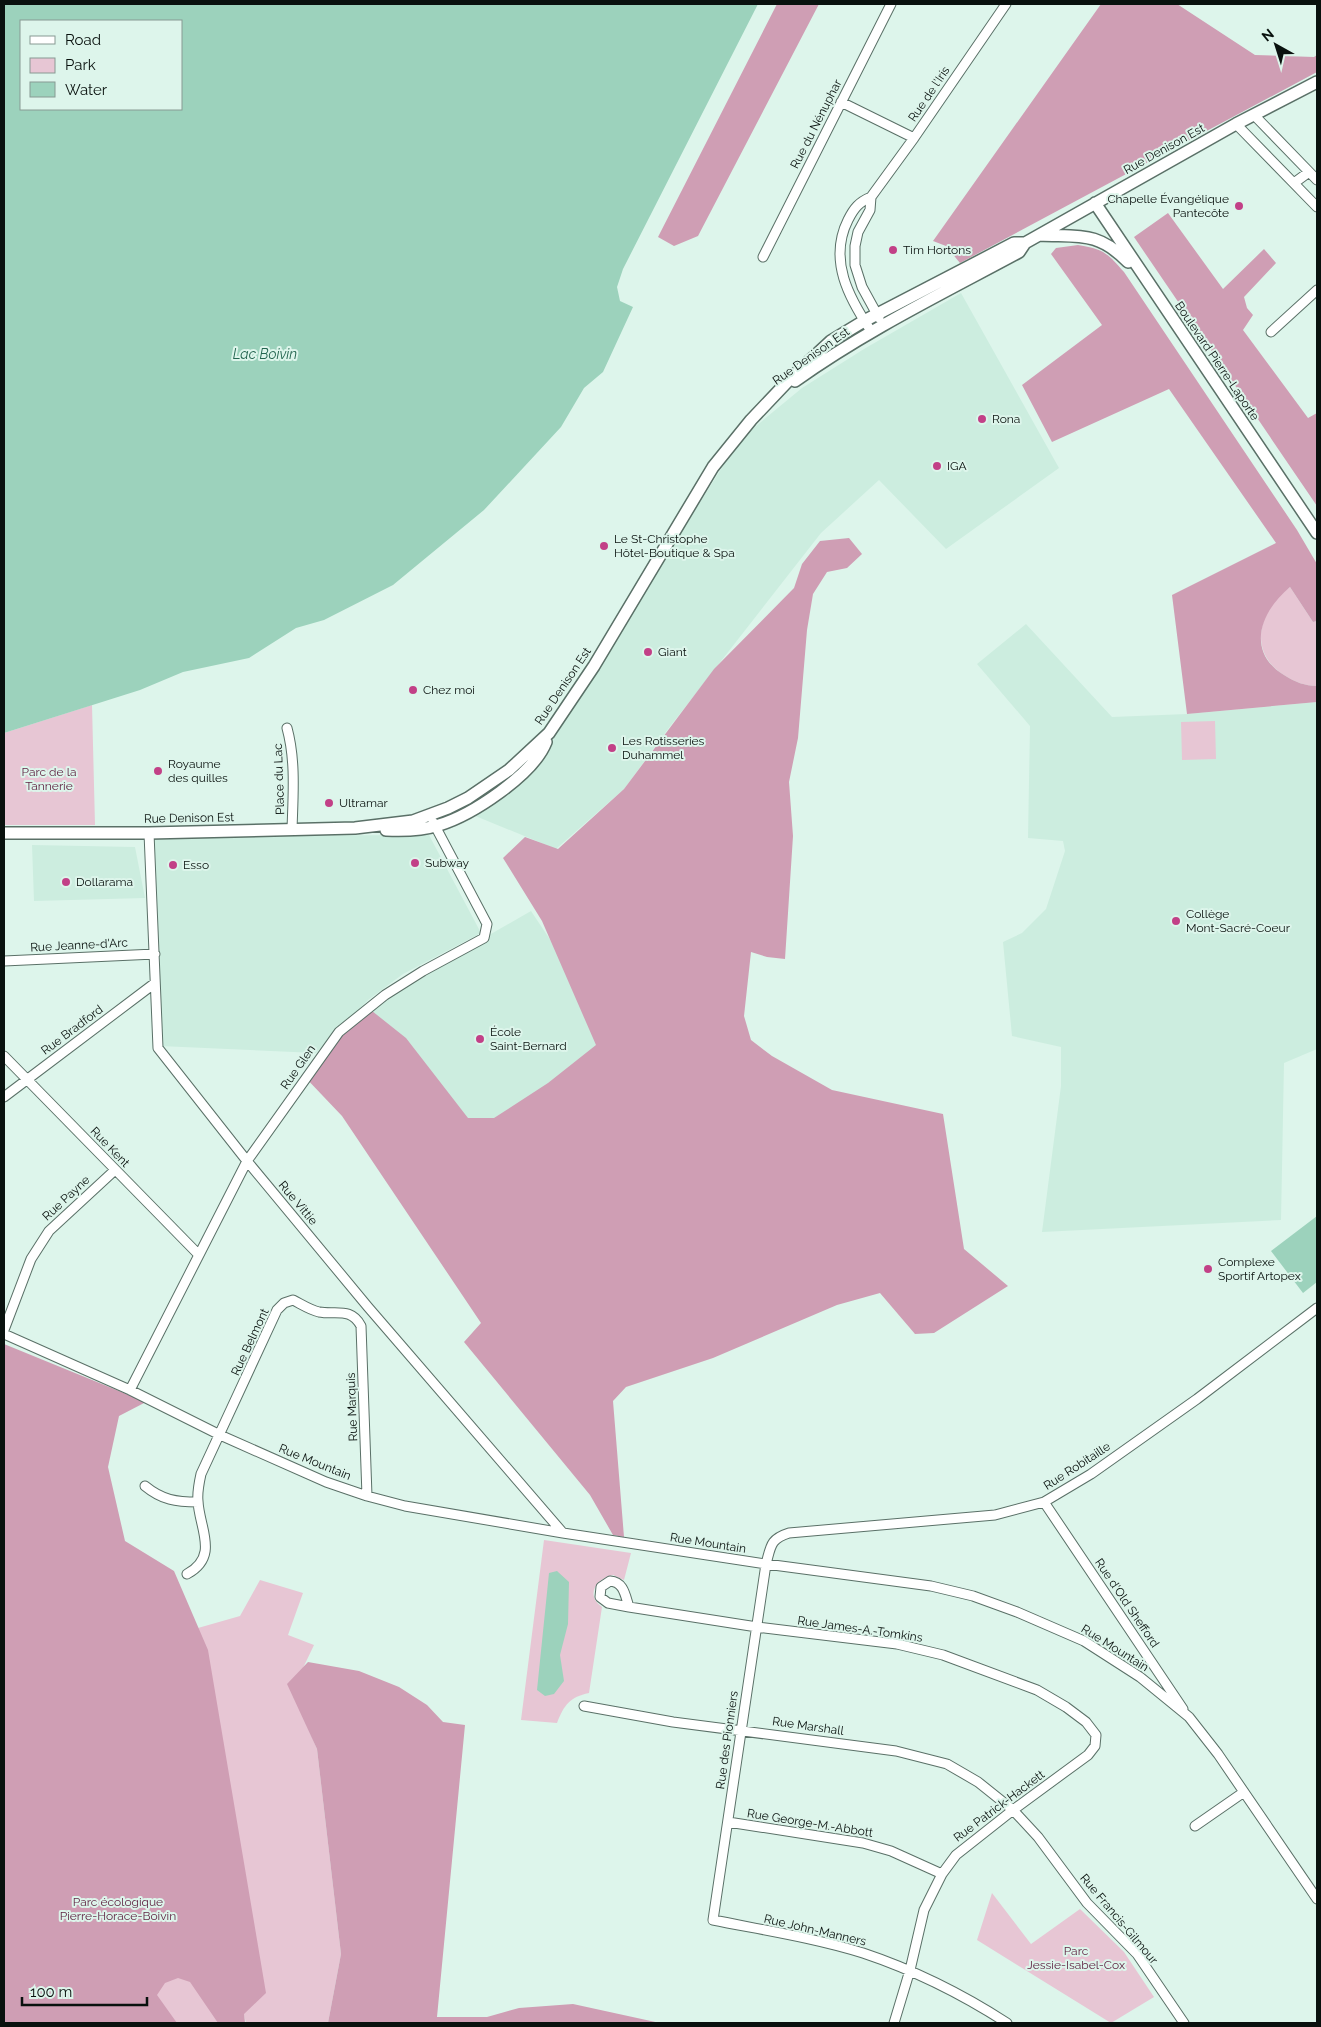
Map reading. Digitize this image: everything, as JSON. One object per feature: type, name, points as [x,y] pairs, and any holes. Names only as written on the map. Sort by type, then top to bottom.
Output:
[{"type":"main road","name":"Rue Denison Est","points":[[769,403],[817,366],[871,331],[1019,252],[1025,243],[1095,203],[1236,124],[1317,82]]},
{"type":"main road","name":"Boulevard Pierre-Laporte","points":[[1095,203],[1317,533]]},
{"type":"main road","points":[[1039,235],[1080,235],[1100,241],[1119,252],[1144,277]]},
{"type":"main road","name":"Rue Denison Est","points":[[4,833],[149,833],[355,828],[397,824],[429,815],[448,808],[475,794],[509,770],[549,734],[589,674],[713,467],[751,420],[811,358],[831,341],[877,314],[1014,243],[1025,243]]},
{"type":"main road","points":[[355,828],[404,831],[435,826],[471,812],[520,776],[538,755],[549,734]]},
{"type":"street","name":"Rue du Nénuphar","points":[[763,257],[891,4]]},
{"type":"street","name":"Rue de l'Iris","points":[[882,326],[857,276],[855,246],[860,226],[870,210],[872,197],[1006,4]]},
{"type":"street","points":[[841,102],[914,138]]},
{"type":"street","points":[[1254,115],[1317,180]]},
{"type":"street","points":[[1236,124],[1317,207]]},
{"type":"street","points":[[1294,183],[1309,172]]},
{"type":"street","name":"Rue de l'Iris","points":[[871,331],[847,289],[840,262],[841,236],[848,218],[858,203],[872,197]]},
{"type":"street","points":[[843,278],[857,276]]},
{"type":"street","points":[[1271,332],[1317,290]]},
{"type":"street","name":"Place du Lac","points":[[287,728],[293,760],[292,830]]},
{"type":"street","name":"Rue Glen","points":[[130,1390],[247,1161],[339,1032],[386,994],[422,971],[484,938],[487,924],[429,815]]},
{"type":"street","name":"Rue Vittie","points":[[149,833],[158,1048],[247,1161],[368,1308],[563,1533]]},
{"type":"street","name":"Rue Jeanne-d'Arc","points":[[4,961],[155,954]]},
{"type":"street","name":"Rue Bradford","points":[[4,1097],[155,984]]},
{"type":"street","name":"Rue Kent","points":[[4,1056],[199,1255]]},
{"type":"street","name":"Rue Payne","points":[[4,1332],[31,1259],[49,1231],[115,1170]]},
{"type":"street","name":"Rue Belmont","points":[[186,1574],[197,1567],[206,1549],[206,1539],[198,1502],[201,1474],[277,1310],[284,1303],[293,1300],[318,1312],[347,1313],[357,1318]]},
{"type":"street","name":"Rue Robitaille","points":[[766,1564],[771,1545],[778,1536],[789,1533],[995,1515],[1044,1502],[1091,1474],[1204,1393],[1317,1308]]},
{"type":"street","name":"Rue Marquis","points":[[357,1318],[361,1326],[367,1496]]},
{"type":"street","name":"Rue Mountain","points":[[4,1332],[326,1482],[367,1496],[405,1506],[563,1533],[766,1564],[931,1586],[973,1596],[1017,1612],[1084,1641],[1140,1677],[1189,1717],[1218,1754],[1317,1898]]},
{"type":"street","points":[[145,1486],[169,1500],[198,1502]]},
{"type":"street","name":"Rue d'Old Shefford","points":[[1044,1502],[1189,1717]]},
{"type":"street","name":"Rue des Pionniers","points":[[713,1920],[766,1564]]},
{"type":"street","name":"Rue James-A.-Tomkins","points":[[630,1606],[757,1627],[896,1644],[943,1655],[1037,1690],[1066,1707],[1086,1722],[1096,1734]]},
{"type":"street","name":"Rue Marshall","points":[[584,1706],[673,1722],[741,1729],[896,1751],[947,1764],[978,1782],[1013,1810]]},
{"type":"street","name":"Rue Patrick-Hackett","points":[[894,2023],[910,1970],[924,1910],[942,1874],[956,1855],[1088,1755],[1095,1746],[1096,1734]]},
{"type":"street","points":[[1195,1826],[1244,1792]]},
{"type":"street","name":"Rue Francis-Gilmour","points":[[1013,1810],[1038,1838],[1087,1903],[1137,1954],[1184,2023]]},
{"type":"street","name":"Rue George-M.-Abbott","points":[[728,1822],[863,1842],[890,1851],[942,1874]]},
{"type":"street","name":"Rue John-Manners","points":[[713,1920],[817,1941],[862,1953],[910,1970]]},
{"type":"street","points":[[910,1970],[976,2003],[1008,2023]]},
{"type":"shaded area","points":[[961,293],[1059,468],[946,549],[879,480],[821,533],[668,729],[624,789],[556,849],[473,815],[545,753],[686,524],[732,452],[750,431],[802,388],[864,349]]},
{"type":"shaded area","name":"Collège Mont-Sacré-Coeur","points":[[1026,624],[1112,717],[1187,714],[1317,702],[1317,1049],[1284,1063],[1281,1220],[1042,1232],[1061,1086],[1061,1047],[1012,1036],[1003,942],[1022,933],[1046,909],[1065,851],[1063,841],[1028,838],[1030,726],[977,664]]},
{"type":"shaded area","points":[[429,835],[481,933],[403,974],[368,1000],[316,1053],[160,1046],[152,836]]},
{"type":"shaded area","points":[[32,845],[135,847],[145,898],[34,901]]},
{"type":"shaded area","name":"École Saint-Bernard","points":[[531,911],[621,1046],[448,1168],[339,1032],[385,995]]},
{"type":"green space","points":[[777,4],[819,4],[698,236],[674,246],[658,237]]},
{"type":"green space","points":[[1101,4],[1177,4],[1255,55],[1314,57],[1317,55],[1317,72],[960,263],[946,246],[933,241]]},
{"type":"green space","points":[[1168,213],[1223,289],[1264,249],[1276,263],[1244,297],[1247,308],[1253,315],[1243,330],[1308,418],[1317,413],[1317,506],[1134,237]]},
{"type":"green space","points":[[1078,245],[1099,250],[1113,260],[1124,272],[1297,530],[1317,564],[1317,621],[1313,622],[1290,587],[1271,608],[1265,619],[1261,643],[1264,654],[1272,665],[1284,675],[1300,683],[1317,686],[1317,702],[1187,714],[1172,595],[1276,543],[1169,389],[1052,442],[1022,385],[1102,325],[1051,254],[1056,248]]},
{"type":"green space","points":[[849,538],[862,554],[847,568],[827,572],[813,594],[807,630],[798,738],[789,782],[793,836],[785,959],[767,957],[751,952],[744,1016],[751,1040],[772,1056],[832,1090],[943,1114],[964,1249],[1008,1286],[934,1333],[915,1334],[880,1293],[837,1305],[713,1358],[626,1387],[613,1401],[624,1537],[613,1535],[590,1495],[464,1342],[481,1323],[342,1116],[303,1075],[320,1053],[367,1007],[406,1038],[468,1118],[494,1118],[548,1083],[596,1045],[542,921],[503,858],[525,837],[558,849],[624,789],[714,669],[794,588],[802,564],[820,541]]},
{"type":"green space","points":[[1290,587],[1313,622],[1317,621],[1317,686],[1300,683],[1284,675],[1274,668],[1263,650],[1261,630],[1268,610],[1275,600]]},
{"type":"green space","name":"Parc de la Tannerie","points":[[92,705],[95,825],[4,825],[4,733]]},
{"type":"green space","points":[[1215,721],[1216,759],[1182,760],[1181,722]]},
{"type":"green space","points":[[4,1344],[146,1402],[119,1416],[108,1467],[125,1541],[174,1571],[208,1650],[266,1993],[244,2014],[245,2023],[218,2023],[190,1982],[178,1978],[165,1983],[157,1995],[177,2023],[4,2023]]},
{"type":"green space","points":[[544,1540],[631,1553],[624,1580],[613,1575],[602,1580],[595,1588],[594,1598],[602,1607],[589,1693],[577,1697],[568,1703],[557,1723],[521,1720]]},
{"type":"green space","name":"Parc écologique Pierre-Horace-Boivin","points":[[260,1580],[303,1593],[288,1635],[314,1645],[292,1691],[317,1749],[341,1954],[328,2023],[246,2023],[244,2015],[245,2023],[4,2023],[4,1808],[199,1634],[198,1628],[240,1616]]},
{"type":"green space","points":[[308,1662],[359,1671],[399,1687],[427,1705],[443,1722],[465,1725],[437,2017],[487,2017],[519,2008],[573,2004],[660,2023],[328,2023],[341,1954],[317,1749],[287,1684]]},
{"type":"green space","name":"Parc Jessie-Isabel-Cox","points":[[992,1893],[1031,1944],[1080,1909],[1124,1952],[1154,1997],[1111,2023],[977,1940]]},
{"type":"water","name":"Lac Boivin","points":[[4,4],[758,4],[623,269],[617,287],[620,301],[633,307],[603,372],[584,388],[561,427],[484,510],[393,585],[324,620],[296,628],[249,658],[183,672],[140,690],[4,733]]},
{"type":"water","points":[[1317,1216],[1317,1282],[1303,1293],[1271,1251]]},
{"type":"water","points":[[557,1571],[569,1582],[568,1624],[560,1655],[564,1681],[554,1694],[545,1696],[537,1690],[549,1573]]},
{"type":"place","name":"Chapelle Évangélique Pantecôte","points":[[1239,206]]},
{"type":"place","name":"Tim Hortons","points":[[893,250]]},
{"type":"place","name":"Rona","points":[[982,419]]},
{"type":"place","name":"IGA","points":[[937,466]]},
{"type":"place","name":"Le St-Christophe Hôtel-Boutique & Spa","points":[[604,546]]},
{"type":"place","name":"Giant","points":[[648,652]]},
{"type":"place","name":"Chez moi","points":[[413,690]]},
{"type":"place","name":"Les Rotisseries Duhammel","points":[[612,748]]},
{"type":"place","name":"Royaume des quilles","points":[[158,771]]},
{"type":"place","name":"Ultramar","points":[[329,803]]},
{"type":"place","name":"Subway","points":[[415,863]]},
{"type":"place","name":"Esso","points":[[173,865]]},
{"type":"place","name":"Dollarama","points":[[66,882]]},
{"type":"place","name":"Collège Mont-Sacré-Coeur","points":[[1176,921]]},
{"type":"place","name":"École Saint-Bernard","points":[[480,1039]]},
{"type":"place","name":"Complexe Sportif Artopex","points":[[1208,1269]]}]
